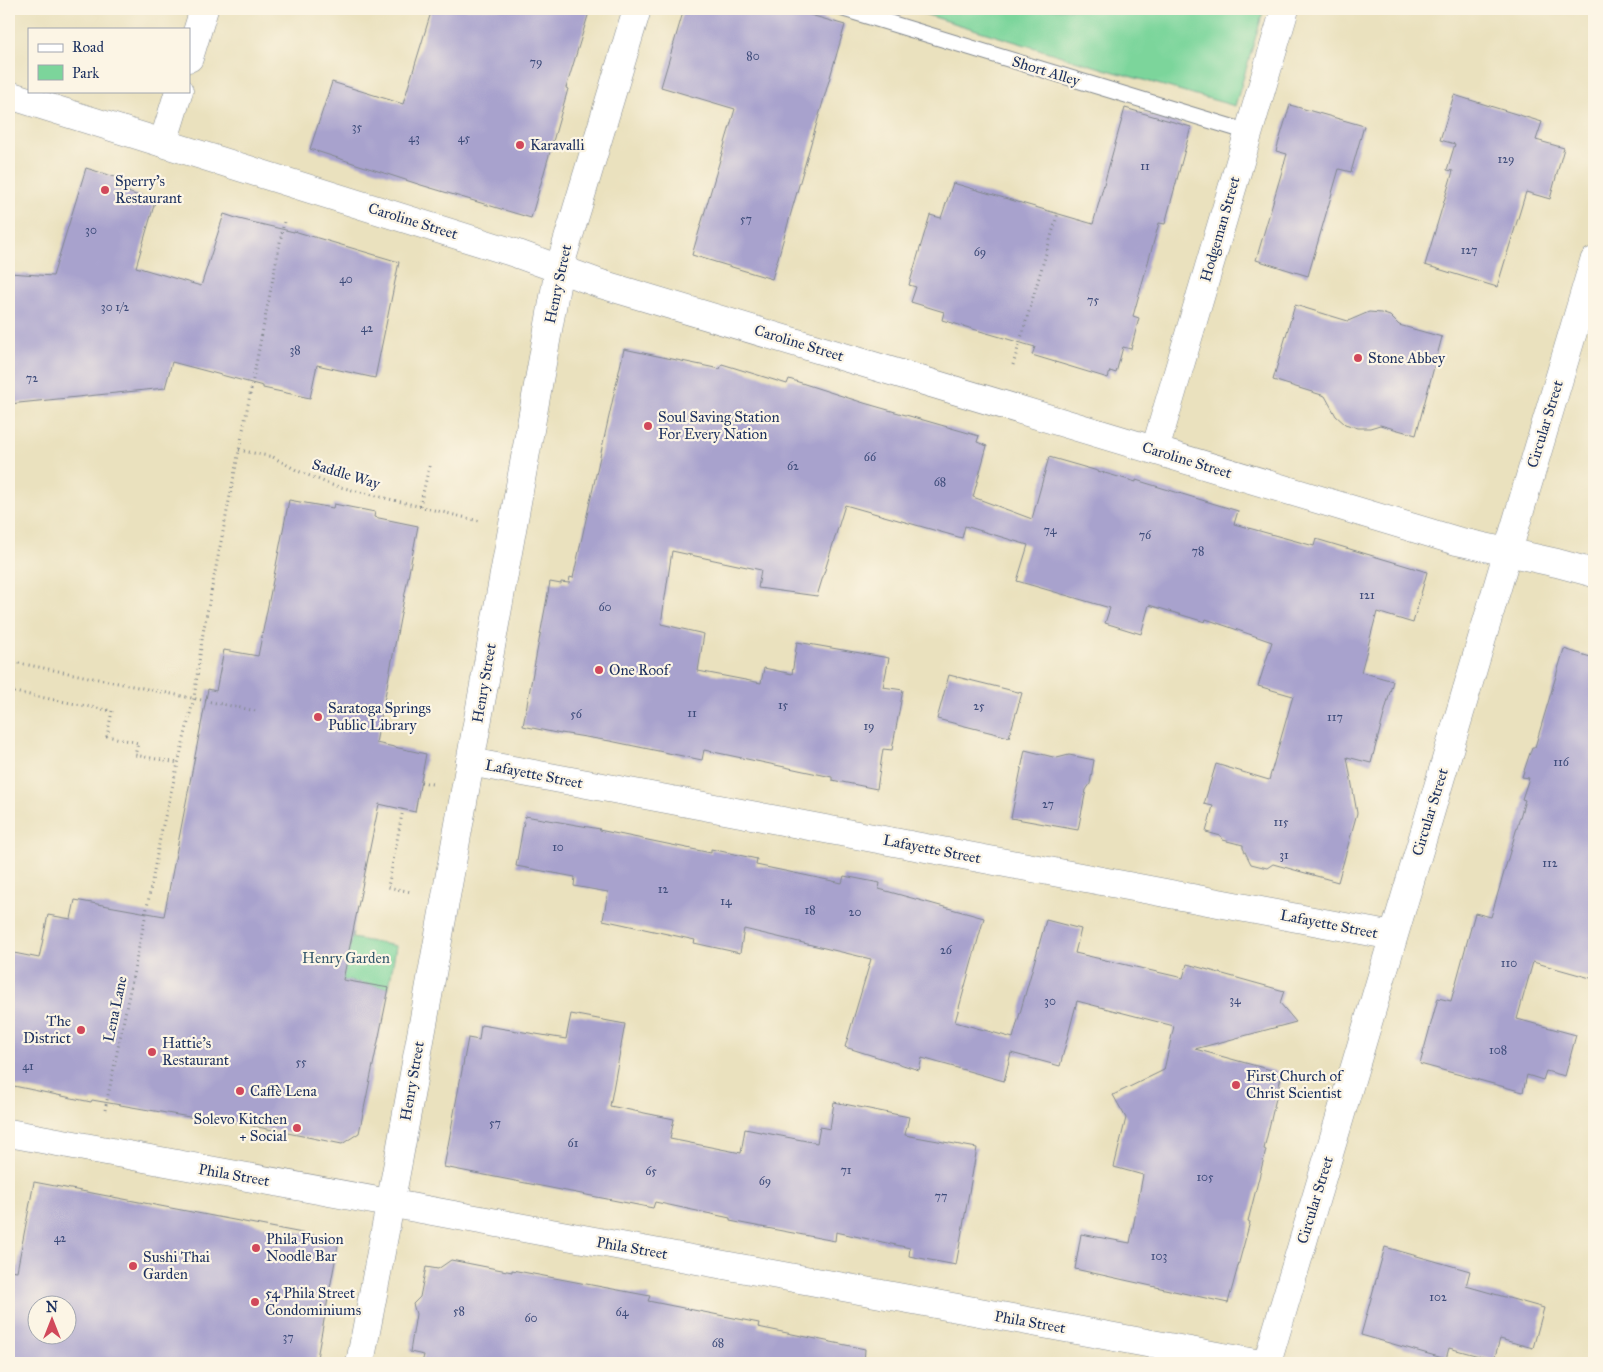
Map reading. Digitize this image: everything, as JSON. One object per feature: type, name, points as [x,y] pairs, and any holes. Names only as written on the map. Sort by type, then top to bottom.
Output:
[{"type":"street","points":[[190,55],[204,9]]},
{"type":"street","name":"Henry Street","points":[[360,1363],[559,269],[636,9]]},
{"type":"street","name":"Hodgeman Street","points":[[1155,450],[1285,9]]},
{"type":"street","points":[[163,143],[179,92]]},
{"type":"street","name":"Caroline Street","points":[[9,94],[508,251],[601,284],[1457,541],[1594,573]]},
{"type":"street","name":"Circular Street","points":[[1267,1363],[1594,261]]},
{"type":"street","name":"Lafayette Street","points":[[470,762],[1393,936]]},
{"type":"street","name":"Phila Street","points":[[9,1133],[1255,1363]]},
{"type":"lane","name":"Short Alley","points":[[844,9],[1248,132]]},
{"type":"path","points":[[1013,365],[1058,213]]},
{"type":"path","name":"Lena Lane","points":[[105,1110],[157,853],[194,698],[203,633],[284,222]]},
{"type":"path","name":"Saddle Way","points":[[239,450],[273,457],[298,471],[332,485],[481,521]]},
{"type":"path","points":[[420,506],[430,463]]},
{"type":"path","points":[[10,662],[256,711]]},
{"type":"path","points":[[9,691],[112,711],[107,736],[138,743],[135,755],[178,763]]},
{"type":"path","points":[[421,782],[434,784]]},
{"type":"path","points":[[403,809],[388,887],[414,892]]},
{"type":"green space","points":[[921,9],[1264,9],[1235,106],[1104,69],[921,13]]},
{"type":"green space","name":"Henry Garden","points":[[296,921],[353,932],[352,938],[396,946],[389,988],[321,976]]},
{"type":"building","points":[[432,9],[590,9],[566,88],[568,89],[531,218],[310,149],[332,82],[403,104]]},
{"type":"building","points":[[684,9],[790,9],[845,25],[772,279],[692,255],[735,109],[661,87]]},
{"type":"building","points":[[1454,95],[1542,122],[1536,140],[1564,148],[1550,199],[1526,192],[1497,287],[1425,265],[1453,171],[1447,170],[1455,144],[1440,140]]},
{"type":"building","points":[[1290,105],[1364,126],[1351,172],[1339,169],[1308,276],[1256,260],[1287,154],[1276,151]]},
{"type":"building","points":[[1125,108],[1191,127],[1165,224],[1159,223],[1133,316],[1139,318],[1131,349],[1123,347],[1116,373],[1110,371],[1108,378],[1032,355],[1035,347],[942,320],[944,312],[911,302],[916,287],[909,285],[930,215],[941,218],[953,183],[1093,224]]},
{"type":"building","points":[[86,168],[131,182],[128,192],[155,202],[136,267],[201,286],[224,214],[294,231],[399,262],[375,378],[317,365],[310,398],[263,388],[263,386],[172,362],[165,388],[9,404],[9,273],[53,276]]},
{"type":"building","name":"Stone Abbey","points":[[1295,305],[1348,321],[1369,312],[1381,313],[1390,316],[1399,325],[1442,337],[1416,435],[1380,425],[1370,428],[1358,428],[1345,424],[1336,416],[1325,396],[1273,380]]},
{"type":"building","points":[[624,349],[720,369],[722,364],[787,384],[789,379],[979,436],[977,442],[987,446],[973,497],[1032,519],[1049,457],[1136,482],[1136,480],[1238,511],[1234,524],[1314,546],[1316,539],[1427,572],[1413,623],[1377,612],[1361,672],[1393,681],[1371,763],[1347,757],[1357,813],[1338,882],[1273,864],[1267,868],[1251,864],[1243,845],[1223,840],[1221,836],[1206,832],[1213,806],[1204,804],[1216,764],[1269,780],[1293,696],[1258,686],[1272,642],[1206,619],[1205,622],[1149,605],[1141,634],[1105,623],[1110,608],[1017,581],[1028,545],[965,526],[962,538],[845,505],[817,596],[758,588],[761,570],[672,551],[661,624],[704,634],[698,671],[761,683],[764,668],[792,674],[797,642],[889,658],[883,687],[903,690],[892,750],[883,749],[877,789],[832,780],[832,777],[704,750],[702,760],[523,726],[550,582],[569,583],[570,577],[573,578]]},
{"type":"building","points":[[289,500],[333,508],[334,504],[375,512],[374,517],[418,526],[376,743],[426,754],[415,812],[379,804],[343,980],[389,988],[359,1133],[342,1144],[218,1119],[218,1122],[92,1100],[91,1102],[9,1085],[9,952],[39,958],[48,915],[71,919],[75,900],[164,916],[208,689],[216,691],[224,650],[258,656]]},
{"type":"building","points":[[1564,649],[1594,658],[1594,979],[1533,962],[1517,1019],[1576,1035],[1565,1076],[1546,1071],[1543,1080],[1527,1075],[1523,1092],[1420,1064],[1438,998],[1451,1001],[1475,913],[1491,917],[1525,800],[1522,799],[1529,778],[1522,777],[1532,747],[1535,747]]},
{"type":"building","points":[[949,675],[1022,693],[1009,737],[937,719]]},
{"type":"building","points":[[1025,750],[1057,758],[1069,755],[1094,760],[1078,830],[1011,818]]},
{"type":"building","points":[[525,816],[600,829],[711,853],[711,849],[757,859],[756,865],[842,883],[844,876],[880,883],[879,889],[984,918],[955,1022],[1013,1038],[1046,920],[1081,929],[1075,953],[1183,978],[1187,964],[1284,991],[1280,1003],[1296,1022],[1195,1049],[1282,1073],[1264,1149],[1266,1150],[1248,1221],[1250,1222],[1228,1303],[1075,1269],[1081,1234],[1130,1243],[1143,1175],[1114,1167],[1126,1118],[1113,1095],[1164,1070],[1174,1026],[1077,1001],[1060,1066],[1011,1053],[1004,1081],[922,1058],[919,1070],[845,1047],[871,959],[744,929],[740,953],[694,943],[695,940],[603,920],[608,892],[574,886],[575,877],[516,866]]},
{"type":"building","points":[[571,1014],[625,1024],[610,1106],[674,1119],[670,1139],[741,1153],[745,1129],[817,1143],[820,1127],[830,1129],[834,1102],[909,1117],[905,1135],[977,1148],[956,1265],[909,1256],[910,1248],[836,1232],[835,1241],[730,1221],[730,1218],[655,1202],[653,1208],[444,1167],[468,1038],[479,1040],[481,1025],[566,1039]]},
{"type":"building","points":[[34,1182],[339,1240],[316,1363],[9,1363],[9,1270],[17,1271]]},
{"type":"building","points":[[1385,1247],[1470,1271],[1466,1286],[1544,1308],[1533,1348],[1500,1339],[1494,1360],[1449,1348],[1446,1359],[1361,1335]]},
{"type":"building","points":[[451,1260],[650,1296],[648,1301],[759,1323],[758,1327],[865,1349],[864,1363],[422,1363],[424,1355],[410,1352],[416,1314],[413,1304],[420,1297],[426,1267],[438,1269]]},
{"type":"place","name":"Karavalli","points":[[520,145]]},
{"type":"place","name":"Sperry's Restaurant","points":[[105,190]]},
{"type":"place","name":"Stone Abbey","points":[[1358,358]]},
{"type":"place","name":"Soul Saving Station For Every Nation","points":[[648,426]]},
{"type":"place","name":"One Roof","points":[[599,670]]},
{"type":"place","name":"Saratoga Springs Public Library","points":[[318,717]]},
{"type":"place","name":"The District","points":[[81,1030]]},
{"type":"place","name":"Hattie's Restaurant","points":[[152,1052]]},
{"type":"place","name":"First Church of Christ Scientist","points":[[1236,1085]]},
{"type":"place","name":"Caffè Lena","points":[[240,1091]]},
{"type":"place","name":"Solevo Kitchen + Social","points":[[297,1128]]},
{"type":"place","name":"Phila Fusion Noodle Bar","points":[[256,1248]]},
{"type":"place","name":"Sushi Thai Garden","points":[[133,1266]]},
{"type":"place","name":"54 Phila Street Condominiums","points":[[255,1302]]}]
